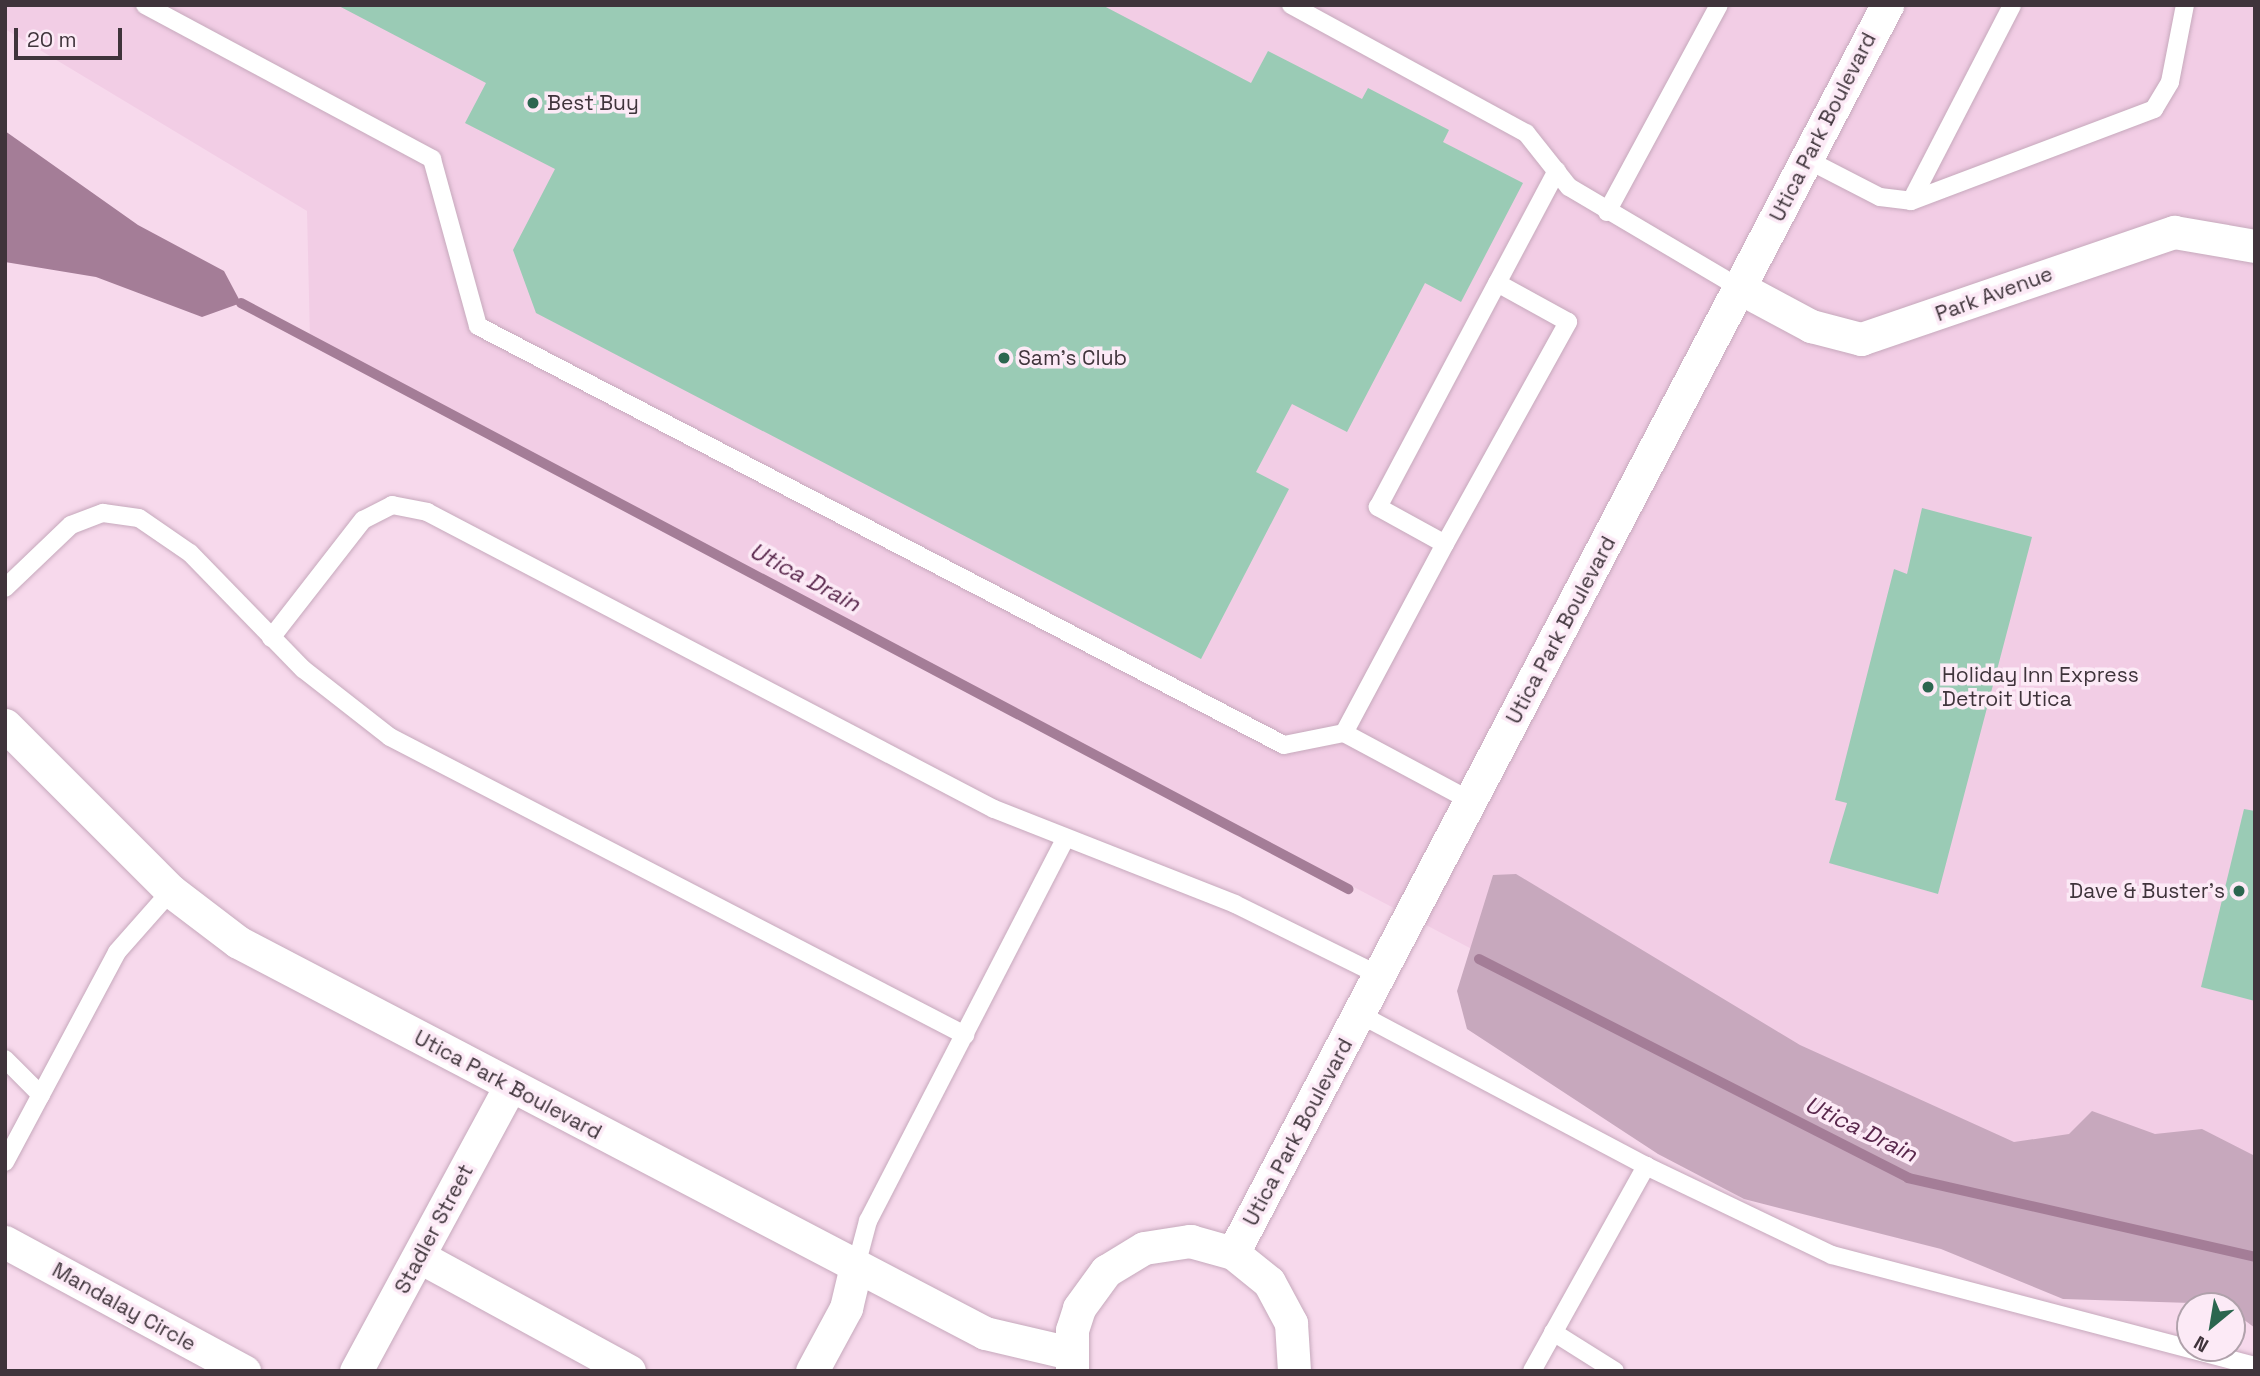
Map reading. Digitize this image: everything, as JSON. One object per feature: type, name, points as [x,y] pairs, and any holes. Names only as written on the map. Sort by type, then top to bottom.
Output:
[{"type":"street","name":"Utica Park Boulevard","points":[[1233,1253],[1361,1015],[1887,5]]},
{"type":"street","name":"Park Avenue","points":[[1740,288],[1811,327],[1861,339],[2174,232],[2255,246]]},
{"type":"street","name":"Utica Park Boulevard","points":[[5,725],[171,891],[238,942],[985,1333],[1071,1362]]},
{"type":"street","name":"Stadler Street","points":[[356,1371],[420,1257],[510,1086]]},
{"type":"street","points":[[1071,1362],[1079,1308],[1106,1271],[1124,1257],[1144,1248],[1190,1241],[1233,1253],[1261,1274],[1282,1302],[1293,1335],[1294,1371]]},
{"type":"street","name":"Mandalay Circle","points":[[5,1242],[244,1371]]},
{"type":"street","points":[[420,1257],[629,1371]]},
{"type":"street","points":[[812,1371],[846,1308],[856,1266]]},
{"type":"lane","points":[[145,5],[432,159],[478,326],[1284,744],[1344,733],[1471,801]]},
{"type":"lane","points":[[1291,5],[1527,133],[1569,187],[1607,212],[1740,288]]},
{"type":"lane","points":[[1607,212],[1719,5]]},
{"type":"lane","points":[[1911,201],[2012,5]]},
{"type":"lane","points":[[1806,159],[1880,197],[1911,201],[2154,109],[2170,82],[2185,5]]},
{"type":"lane","points":[[1445,544],[1378,507],[1557,171]]},
{"type":"lane","points":[[1344,733],[1568,322],[1497,283]]},
{"type":"lane","points":[[271,638],[357,526],[380,509],[408,506],[994,809],[1234,904],[1381,976]]},
{"type":"lane","points":[[5,588],[71,525],[103,513],[121,514],[172,538],[330,693],[390,737],[965,1035]]},
{"type":"lane","points":[[856,1266],[868,1221],[1065,839]]},
{"type":"lane","points":[[5,1162],[117,953],[171,891]]},
{"type":"lane","points":[[1361,1015],[1646,1166],[1832,1255],[2255,1366]]},
{"type":"lane","points":[[5,1059],[41,1095]]},
{"type":"lane","points":[[1532,1371],[1646,1166]]},
{"type":"lane","points":[[1553,1332],[1615,1371]]},
{"type":"shaded area","points":[[5,5],[2255,5],[2255,1256],[1908,1178],[310,339],[307,211],[5,29]]},
{"type":"shaded area","points":[[5,131],[138,225],[224,271],[241,303],[202,317],[96,277],[5,262]]},
{"type":"shaded area","points":[[1516,874],[1800,1045],[2014,1142],[2069,1134],[2092,1111],[2155,1134],[2202,1129],[2255,1156],[2255,1328],[2246,1321],[2246,1292],[2176,1292],[2176,1303],[2063,1299],[1941,1249],[1744,1199],[1658,1154],[1467,1029],[1457,991],[1493,875]]},
{"type":"building","name":"Sam's Club","points":[[337,5],[1102,5],[1251,83],[1268,51],[1362,99],[1368,88],[1449,130],[1443,142],[1523,183],[1461,302],[1425,283],[1347,432],[1292,404],[1256,472],[1289,489],[1201,659],[536,313],[513,250],[555,169],[465,123],[486,83]]},
{"type":"building","name":"Holiday Inn Express Detroit Utica","points":[[1922,508],[2032,537],[1938,894],[1829,863],[1847,803],[1835,800],[1894,569],[1907,574]]},
{"type":"building","name":"Dave & Buster's","points":[[2244,809],[2255,811],[2255,1001],[2201,987]]},
{"type":"waterway","name":"Utica Drain","points":[[241,303],[1348,889]]},
{"type":"waterway","name":"Utica Drain","points":[[1479,959],[1908,1178],[2255,1257]]},
{"type":"place","name":"Best Buy","points":[[533,103]]},
{"type":"place","name":"Sam's Club","points":[[1004,358]]},
{"type":"place","name":"Holiday Inn Express Detroit Utica","points":[[1928,687]]},
{"type":"place","name":"Dave & Buster's","points":[[2239,891]]}]
